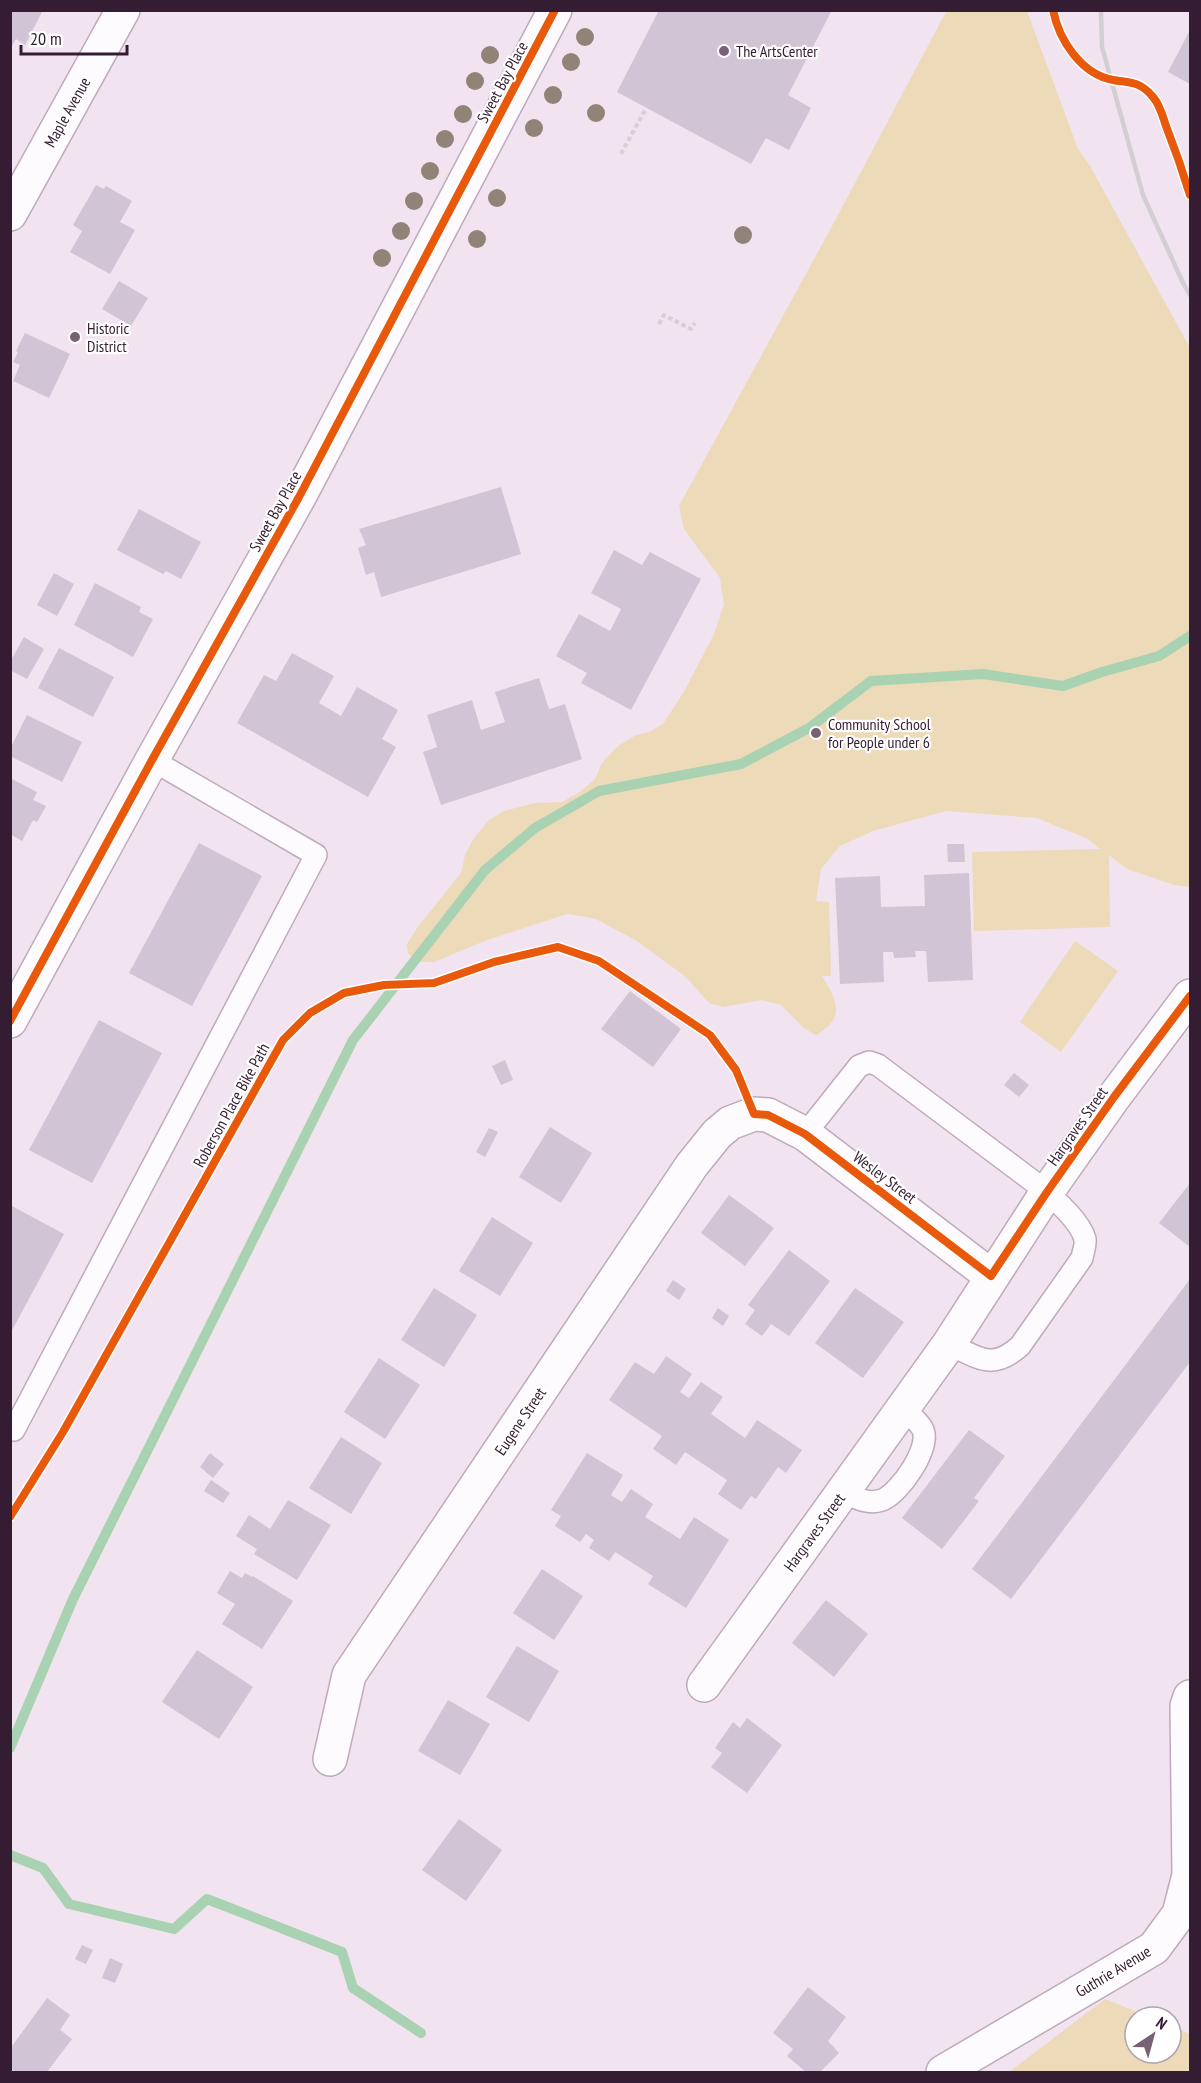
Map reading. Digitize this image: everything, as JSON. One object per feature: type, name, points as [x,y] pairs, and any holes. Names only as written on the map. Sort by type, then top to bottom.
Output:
[{"type":"street","name":"Maple Avenue","points":[[10,214],[123,10]]},
{"type":"street","name":"Sweet Bay Place","points":[[10,1021],[299,497],[555,10]]},
{"type":"street","name":"Hargraves Street","points":[[704,1685],[949,1344],[1047,1192],[1133,1071],[1191,996]]},
{"type":"street","name":"Wesley Street","points":[[754,1114],[768,1115],[806,1134],[992,1276]]},
{"type":"street","name":"Eugene Street","points":[[330,1759],[349,1675],[692,1165],[717,1134],[730,1123],[754,1114]]},
{"type":"street","name":"Guthrie Avenue","points":[[942,2073],[1154,1948],[1179,1914],[1189,1875],[1187,1706],[1191,1697]]},
{"type":"lane","points":[[10,1428],[14,1430],[316,855],[152,760]]},
{"type":"lane","points":[[806,1134],[859,1066],[869,1062],[878,1065],[1047,1192],[1079,1227],[1085,1242],[1082,1258],[1020,1346],[1009,1356],[994,1362],[979,1358],[949,1344]]},
{"type":"path","points":[[621,154],[646,108]]},
{"type":"path","points":[[659,324],[664,315],[691,329],[695,322]]},
{"type":"shaded area","points":[[947,10],[1027,11],[1078,149],[1090,166],[1190,348],[1190,887],[1174,885],[1127,869],[1109,855],[1110,927],[974,931],[972,852],[1100,849],[1088,839],[1037,818],[946,811],[873,831],[840,846],[821,869],[816,901],[829,902],[831,976],[822,976],[832,993],[836,1008],[832,1022],[816,1035],[805,1029],[781,1005],[762,1000],[723,1007],[709,1003],[686,977],[637,941],[596,919],[581,916],[567,914],[487,940],[434,962],[421,962],[408,954],[407,944],[461,873],[465,855],[474,838],[489,820],[504,811],[535,803],[562,802],[580,792],[595,779],[602,763],[618,746],[636,735],[649,732],[663,724],[685,690],[714,634],[724,604],[720,578],[684,529],[679,506]]},
{"type":"shaded area","points":[[1075,941],[1118,971],[1061,1052],[1020,1022]]},
{"type":"shaded area","points":[[1105,1999],[1123,2006],[1123,2065],[1183,2065],[1183,2031],[1190,2034],[1190,2072],[1009,2072]]},
{"type":"building","points":[[10,10],[43,10],[25,45],[16,39],[12,46],[10,45]]},
{"type":"building","name":"The ArtsCenter","points":[[659,10],[832,10],[788,95],[811,108],[789,150],[766,138],[751,164],[617,92]]},
{"type":"building","points":[[1190,30],[1190,84],[1168,72]]},
{"type":"building","points":[[96,185],[104,189],[106,186],[132,201],[120,222],[135,230],[110,274],[70,252],[82,231],[73,225]]},
{"type":"building","points":[[119,281],[148,298],[131,326],[102,309]]},
{"type":"building","points":[[25,333],[70,354],[49,398],[13,381],[20,365],[13,362]]},
{"type":"building","points":[[501,487],[521,554],[381,597],[374,572],[366,575],[358,548],[366,545],[359,529]]},
{"type":"building","points":[[139,509],[201,542],[181,579],[166,571],[163,574],[117,550]]},
{"type":"building","points":[[614,550],[642,565],[650,552],[701,579],[631,710],[581,683],[587,673],[556,656],[579,614],[610,631],[621,609],[591,593]]},
{"type":"building","points":[[54,573],[74,584],[57,616],[37,605]]},
{"type":"building","points":[[95,583],[141,607],[139,612],[153,619],[133,657],[74,625]]},
{"type":"building","points":[[24,637],[44,649],[27,679],[10,670],[10,662]]},
{"type":"building","points":[[59,648],[114,677],[93,717],[38,688]]},
{"type":"building","points":[[292,653],[334,676],[319,703],[341,716],[357,687],[398,710],[382,739],[396,747],[368,797],[237,723],[264,675],[276,681]]},
{"type":"building","points":[[539,678],[549,709],[565,704],[582,759],[441,805],[423,752],[437,747],[427,715],[472,700],[481,730],[505,722],[495,692]]},
{"type":"building","points":[[27,715],[82,742],[62,782],[10,756],[10,749]]},
{"type":"building","points":[[10,778],[37,792],[33,800],[46,806],[37,822],[33,820],[22,841],[10,834]]},
{"type":"building","points":[[199,843],[262,876],[192,1006],[129,973]]},
{"type":"building","points":[[947,844],[964,844],[965,862],[948,862]]},
{"type":"building","points":[[969,873],[973,980],[928,982],[926,951],[915,951],[916,957],[894,958],[893,952],[883,952],[884,982],[840,984],[835,878],[880,876],[881,907],[925,906],[924,875]]},
{"type":"building","points":[[630,991],[681,1029],[653,1067],[601,1029]]},
{"type":"building","points":[[99,1020],[162,1053],[92,1183],[29,1150]]},
{"type":"building","points":[[505,1060],[513,1080],[501,1085],[492,1066]]},
{"type":"building","points":[[1014,1073],[1029,1085],[1019,1097],[1004,1085]]},
{"type":"building","points":[[550,1127],[592,1153],[561,1203],[519,1177]]},
{"type":"building","points":[[489,1128],[498,1132],[485,1157],[476,1152]]},
{"type":"building","points":[[1190,1183],[1190,1247],[1159,1223]]},
{"type":"building","points":[[729,1195],[774,1228],[745,1266],[701,1233]]},
{"type":"building","points":[[10,1205],[64,1234],[10,1334]]},
{"type":"building","points":[[492,1217],[533,1243],[500,1296],[459,1271]]},
{"type":"building","points":[[789,1250],[830,1281],[789,1336],[771,1324],[762,1336],[745,1324],[755,1310],[748,1305]]},
{"type":"building","points":[[1190,1279],[1190,1362],[1011,1599],[972,1569]]},
{"type":"building","points":[[673,1280],[686,1289],[679,1300],[666,1291]]},
{"type":"building","points":[[434,1288],[477,1315],[444,1367],[401,1340]]},
{"type":"building","points":[[855,1288],[904,1322],[863,1378],[815,1343]]},
{"type":"building","points":[[718,1308],[729,1316],[723,1326],[712,1318]]},
{"type":"building","points":[[666,1356],[692,1374],[680,1392],[689,1398],[701,1382],[723,1397],[711,1414],[745,1438],[757,1420],[802,1450],[786,1473],[778,1467],[756,1499],[751,1496],[741,1510],[718,1494],[727,1480],[685,1452],[676,1465],[653,1449],[662,1436],[609,1400],[635,1362],[654,1374]]},
{"type":"building","points":[[379,1358],[420,1385],[385,1439],[344,1412]]},
{"type":"building","points":[[969,1430],[1005,1456],[974,1498],[979,1501],[942,1549],[902,1518]]},
{"type":"building","points":[[341,1437],[382,1463],[351,1514],[309,1488]]},
{"type":"building","points":[[210,1453],[224,1464],[213,1478],[200,1467]]},
{"type":"building","points":[[587,1453],[623,1475],[611,1495],[622,1502],[631,1489],[653,1504],[645,1517],[680,1539],[694,1517],[729,1540],[686,1608],[648,1584],[653,1576],[615,1552],[609,1561],[589,1548],[594,1540],[586,1534],[580,1542],[555,1526],[561,1516],[551,1510]]},
{"type":"building","points":[[211,1480],[230,1493],[223,1503],[204,1491]]},
{"type":"building","points":[[288,1500],[331,1525],[297,1580],[254,1554],[257,1549],[236,1536],[249,1515],[270,1529]]},
{"type":"building","points":[[542,1569],[583,1596],[554,1640],[513,1613]]},
{"type":"building","points":[[230,1571],[242,1578],[245,1573],[253,1576],[293,1601],[262,1649],[222,1624],[235,1604],[217,1593]]},
{"type":"building","points":[[826,1600],[868,1634],[834,1677],[792,1643]]},
{"type":"building","points":[[517,1646],[559,1671],[529,1722],[486,1697]]},
{"type":"building","points":[[197,1650],[253,1687],[219,1739],[162,1702]]},
{"type":"building","points":[[448,1700],[490,1724],[460,1775],[418,1751]]},
{"type":"building","points":[[747,1718],[782,1745],[747,1793],[711,1767],[722,1753],[715,1748],[733,1722],[740,1728]]},
{"type":"building","points":[[459,1819],[502,1850],[466,1901],[422,1870]]},
{"type":"building","points":[[82,1945],[93,1950],[86,1964],[75,1959]]},
{"type":"building","points":[[110,1958],[123,1964],[115,1983],[102,1978]]},
{"type":"building","points":[[808,1987],[846,2017],[828,2041],[839,2053],[820,2072],[806,2072],[787,2056],[793,2049],[773,2033]]},
{"type":"building","points":[[47,1998],[70,2015],[60,2030],[72,2039],[47,2072],[15,2072],[10,2067],[10,2049]]},
{"type":"waterway","points":[[10,1748],[73,1599],[353,1040],[485,870],[535,828],[599,791],[741,764],[809,728],[871,681],[983,674],[1063,686],[1159,656],[1190,636]]},
{"type":"waterway","points":[[10,1855],[43,1868],[69,1904],[174,1929],[207,1899],[342,1952],[353,1988],[421,2033]]},
{"type":"railway","points":[[1101,10],[1102,47],[1143,195],[1190,295]]},
{"type":"cycle path","points":[[10,1021],[299,497],[555,10]]},
{"type":"cycle path","points":[[1053,10],[1066,44],[1091,71],[1101,77],[1139,85],[1155,100],[1190,195]]},
{"type":"cycle path","name":"Roberson Place Bike Path","points":[[10,1517],[63,1432],[283,1040],[310,1013],[344,993],[384,985],[434,983],[494,962],[558,947],[599,961],[710,1035],[736,1070],[754,1114],[768,1115],[805,1134],[991,1276],[1114,1097],[1190,996]]},
{"type":"place","name":"The ArtsCenter","points":[[724,51]]},
{"type":"place","name":"Historic District","points":[[75,337]]},
{"type":"place","name":"Community School for People under 6","points":[[816,733]]}]
